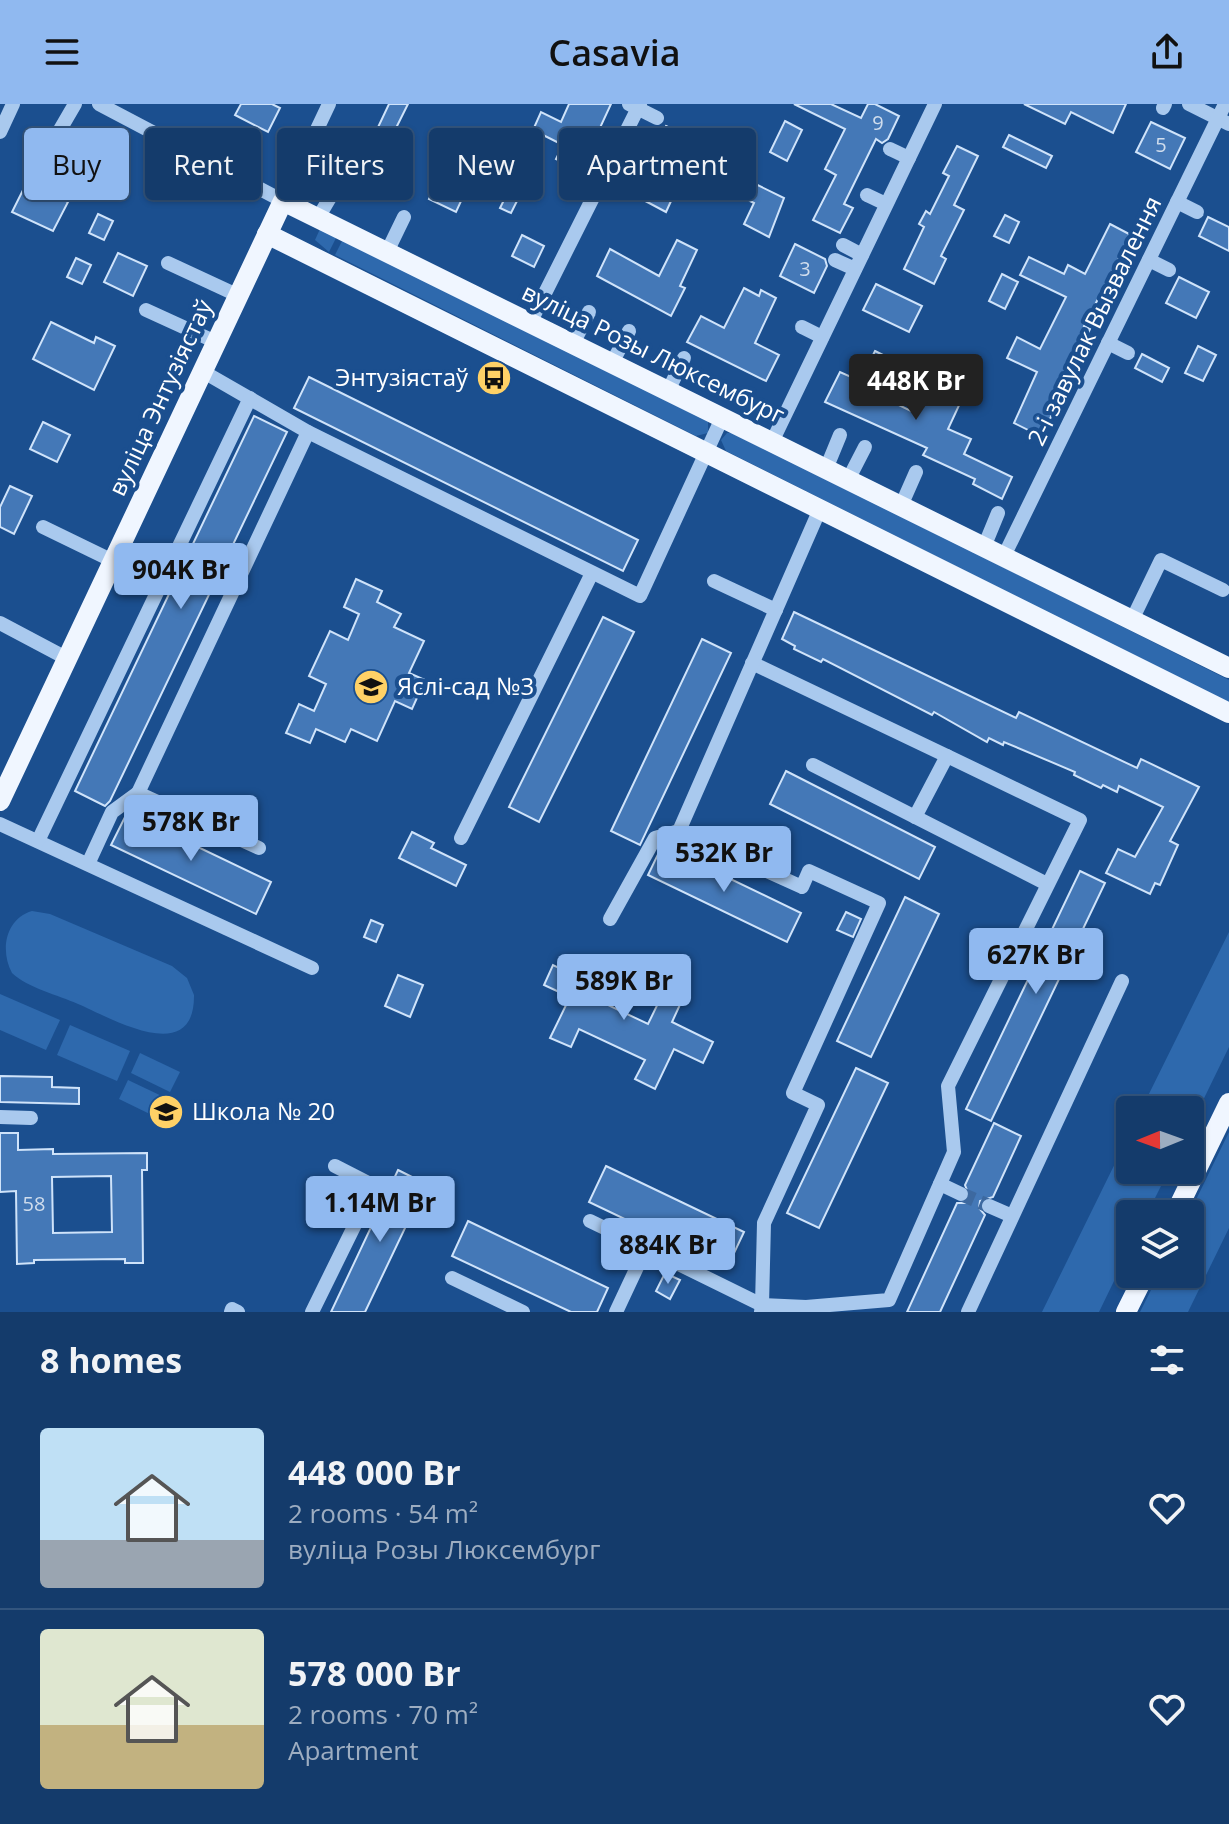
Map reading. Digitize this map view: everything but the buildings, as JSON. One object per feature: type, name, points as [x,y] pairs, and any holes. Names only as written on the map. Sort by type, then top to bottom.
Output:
[{"type":"main road","name":"вуліца Розы Люксембург","points":[[283,201],[1229,668]]},
{"type":"main road","name":"вуліца Энтузіястаў","points":[[2,790],[283,201]]},
{"type":"main road","points":[[267,234],[1229,713]]},
{"type":"main road","points":[[1182,1200],[1229,1103]]},
{"type":"main road","points":[[1126,1312],[1138,1288]]},
{"type":"street","points":[[0,132],[13,104]]},
{"type":"street","points":[[61,128],[75,104]]},
{"type":"street","name":"вуліца Розы Люксембург","points":[[99,104],[283,201]]},
{"type":"street","name":"вуліца Энтузіястаў","points":[[283,201],[329,104]]},
{"type":"street","points":[[772,442],[934,104]]},
{"type":"street","points":[[1189,104],[1224,115]]},
{"type":"street","points":[[624,128],[636,106],[657,118]]},
{"type":"street","name":"2-і завулак Вызвалення","points":[[1004,556],[1107,335],[1224,115]]},
{"type":"street","points":[[890,149],[909,158]]},
{"type":"street","points":[[867,195],[886,204]]},
{"type":"street","points":[[318,218],[329,200]]},
{"type":"street","points":[[530,323],[587,200]]},
{"type":"street","points":[[1177,202],[1197,212]]},
{"type":"street","points":[[387,252],[404,217]]},
{"type":"street","points":[[843,245],[862,255]]},
{"type":"street","points":[[835,260],[855,269]]},
{"type":"street","points":[[1149,260],[1169,270]]},
{"type":"street","points":[[168,263],[237,295]]},
{"type":"street","points":[[146,310],[216,342]]},
{"type":"street","points":[[573,344],[589,312]]},
{"type":"street","points":[[802,327],[822,337]]},
{"type":"street","points":[[612,363],[629,331]]},
{"type":"street","points":[[1107,335],[1128,353]]},
{"type":"street","points":[[668,391],[684,358]]},
{"type":"street","points":[[202,371],[308,432],[640,596],[722,418]]},
{"type":"street","points":[[38,841],[250,398]]},
{"type":"street","points":[[88,864],[112,812],[138,793],[308,432]]},
{"type":"street","points":[[826,469],[840,435]]},
{"type":"street","points":[[848,480],[865,447]]},
{"type":"street","points":[[901,506],[916,472]]},
{"type":"street","points":[[679,831],[820,509]]},
{"type":"street","points":[[984,547],[998,513]]},
{"type":"street","points":[[43,527],[113,561]]},
{"type":"street","points":[[1132,620],[1161,560],[1223,590]]},
{"type":"street","points":[[461,838],[592,573]]},
{"type":"street","points":[[714,581],[776,610]]},
{"type":"street","points":[[0,623],[66,658]]},
{"type":"street","points":[[590,1221],[762,1309],[800,1310],[889,1300],[954,1152],[948,1086],[1080,820],[752,663]]},
{"type":"street","points":[[915,817],[947,756]]},
{"type":"street","points":[[813,765],[1047,884]]},
{"type":"street","points":[[138,793],[259,848]]},
{"type":"street","points":[[0,824],[312,968]]},
{"type":"street","points":[[610,919],[655,838],[679,831],[802,887],[809,871],[879,903],[793,1093],[818,1105],[764,1223],[762,1309]]},
{"type":"street","points":[[968,1312],[1122,981]]},
{"type":"street","points":[[0,1117],[31,1118]]},
{"type":"street","points":[[312,1312],[374,1186],[335,1166]]},
{"type":"street","points":[[940,1184],[961,1194]]},
{"type":"street","points":[[989,1206],[1012,1216]]},
{"type":"street","points":[[616,1312],[646,1248]]},
{"type":"street","points":[[452,1278],[523,1312]]},
{"type":"street","points":[[231,1312],[238,1312]]},
{"type":"shaded area","points":[[320,229],[338,234],[329,252],[315,240]]},
{"type":"shaded area","points":[[344,237],[708,420],[708,433],[696,436],[335,255]]},
{"type":"shaded area","points":[[727,433],[735,433],[1229,680],[1229,703],[726,451],[721,440]]},
{"type":"shaded area","points":[[32,911],[50,914],[172,966],[187,978],[194,995],[191,1017],[181,1029],[166,1034],[149,1032],[129,1027],[19,978],[12,973],[8,964],[7,937],[16,921]]},
{"type":"shaded area","points":[[1229,932],[1229,1047],[1204,1098],[1148,1096]]},
{"type":"shaded area","points":[[0,994],[60,1020],[46,1050],[0,1030]]},
{"type":"shaded area","points":[[70,1025],[130,1051],[117,1081],[57,1055]]},
{"type":"shaded area","points":[[140,1053],[180,1072],[170,1092],[131,1073]]},
{"type":"shaded area","points":[[128,1080],[168,1099],[158,1118],[119,1099]]},
{"type":"shaded area","points":[[1229,1132],[1229,1228],[1204,1279],[1204,1200],[1196,1200]]},
{"type":"shaded area","points":[[1116,1161],[1116,1184],[1162,1184],[1154,1200],[1116,1200],[1116,1277],[1099,1312],[1042,1312]]},
{"type":"shaded area","points":[[1152,1288],[1200,1288],[1188,1312],[1140,1312]]},
{"type":"tunnel","points":[[961,1194],[989,1206]]},
{"type":"place","name":"Энтузіястаў","points":[[494,378]]},
{"type":"place","name":"Яслі-сад №3","points":[[371,687]]},
{"type":"place","name":"Школа № 20","points":[[166,1112]]}]
